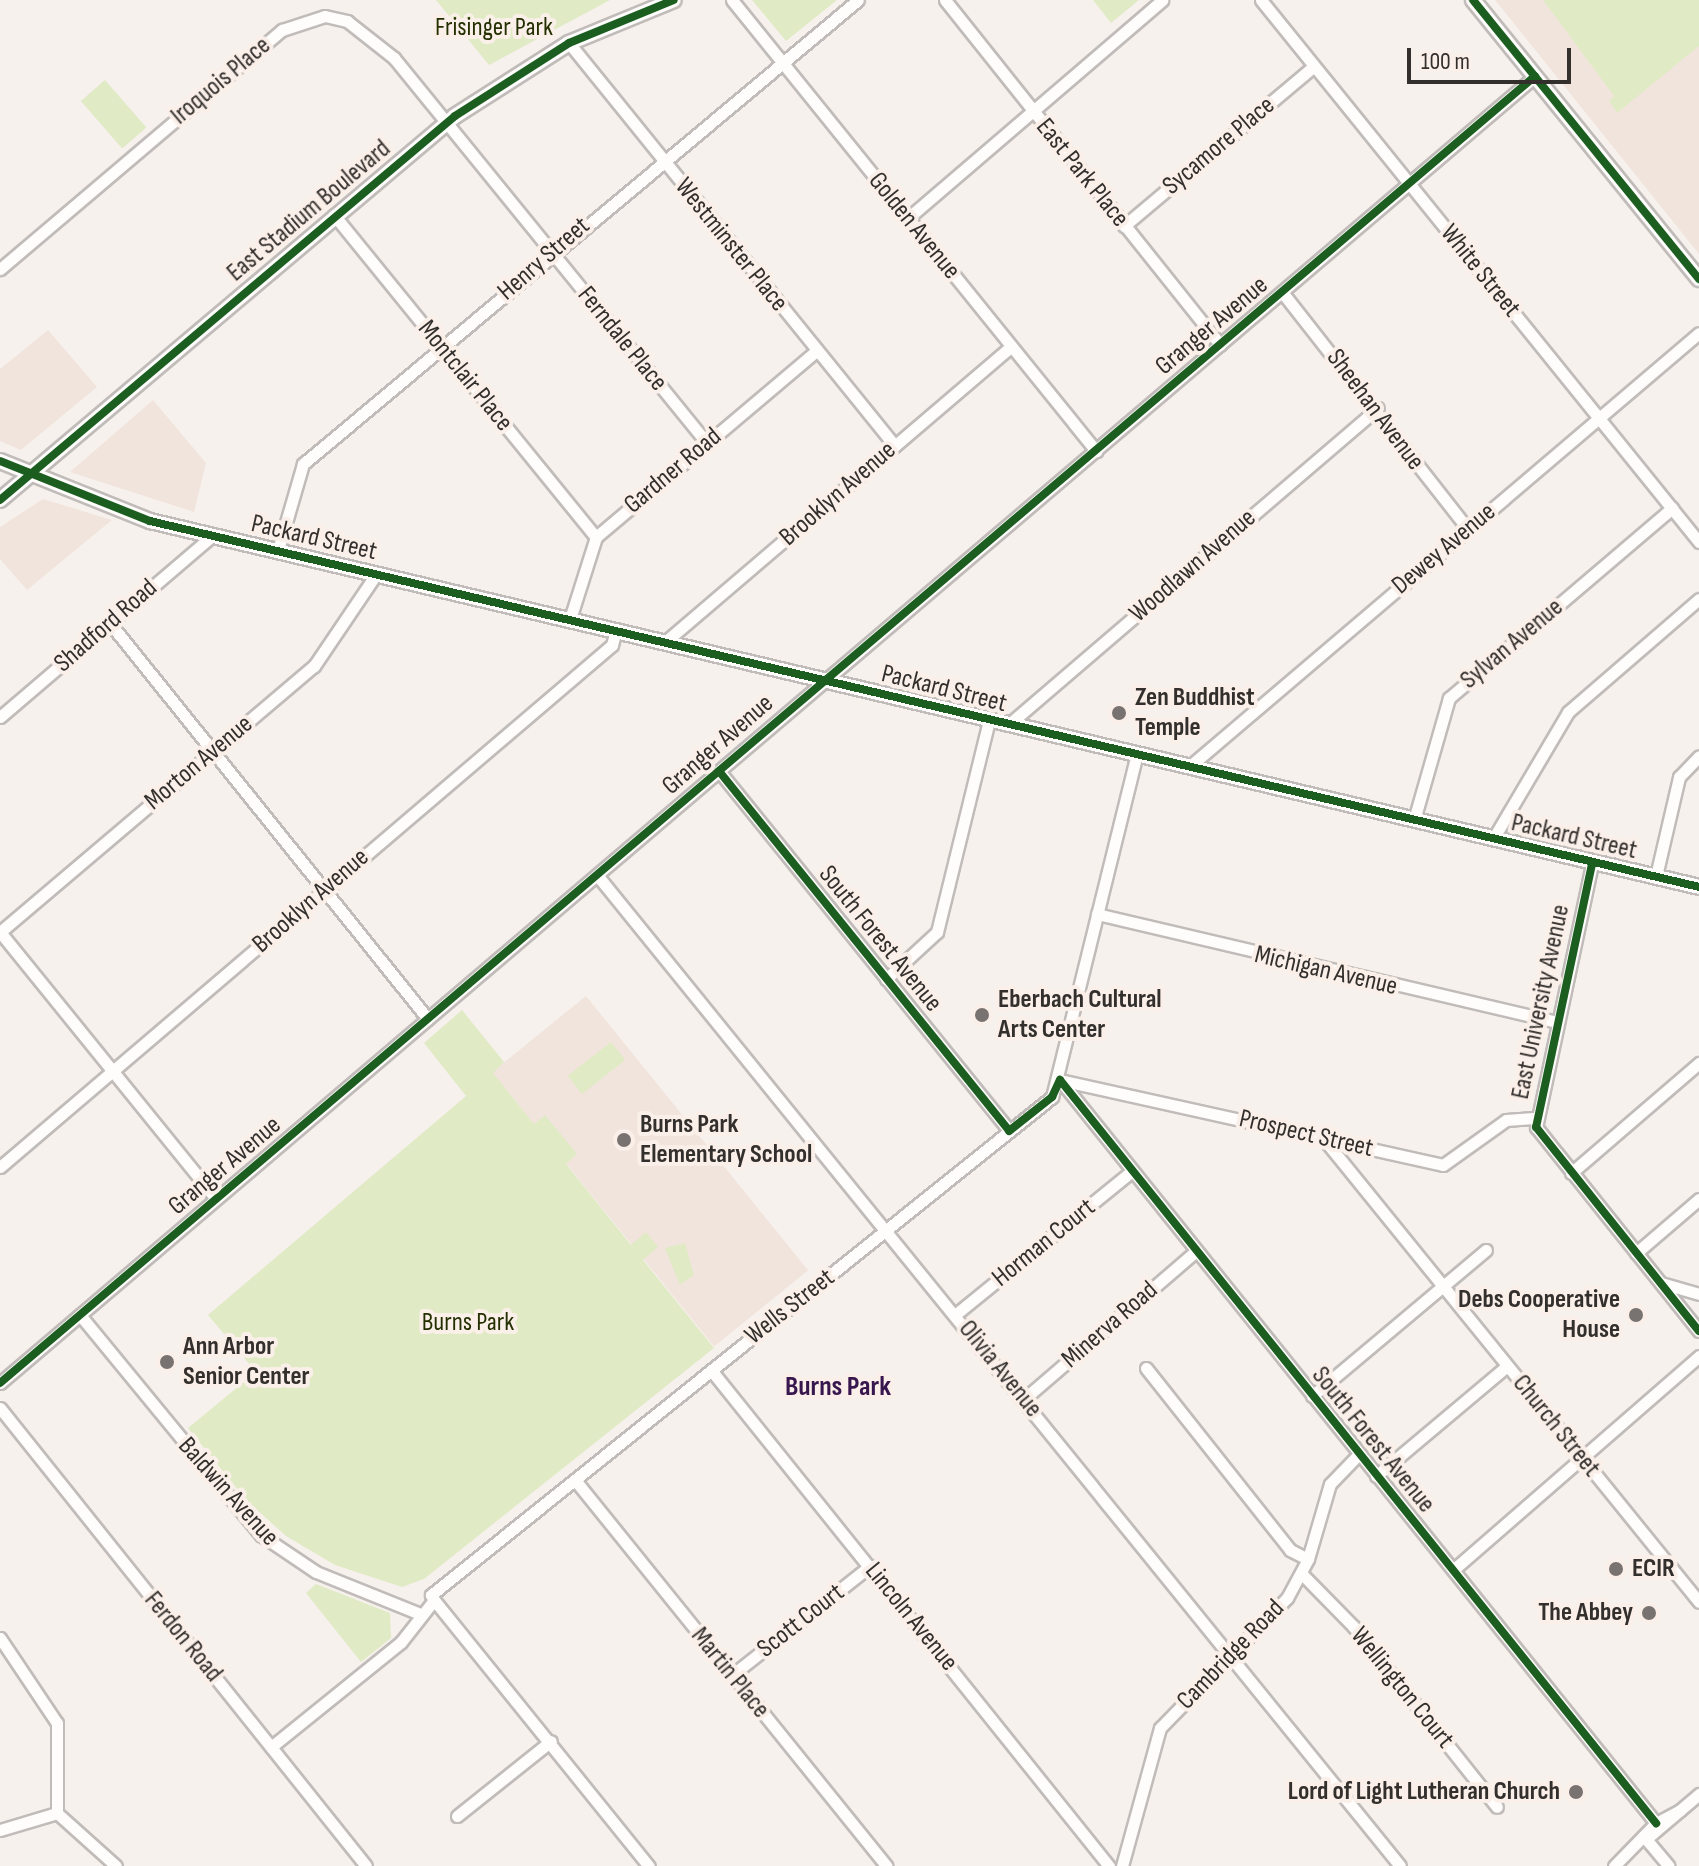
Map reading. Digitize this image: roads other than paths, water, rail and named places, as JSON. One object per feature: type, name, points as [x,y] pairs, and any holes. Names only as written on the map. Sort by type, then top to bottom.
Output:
[{"type":"main road","name":"East Stadium Boulevard","points":[[0,500],[446,122],[569,43],[641,5],[674,0]]},
{"type":"main road","points":[[1473,0],[1699,279]]},
{"type":"main road","name":"Packard Street","points":[[0,461],[124,513],[1699,887]]},
{"type":"street","name":"Golden Avenue","points":[[732,0],[1096,451]]},
{"type":"street","name":"Henry Street","points":[[278,550],[297,470],[551,252],[858,0]]},
{"type":"street","name":"East Park Place","points":[[945,0],[1220,345]]},
{"type":"street","points":[[908,218],[1162,0]]},
{"type":"street","name":"White Street","points":[[1261,0],[1699,542]]},
{"type":"street","name":"Iroquois Place","points":[[0,269],[263,45],[304,20],[325,16],[365,29],[446,122]]},
{"type":"street","name":"Westminster Place","points":[[569,43],[895,446]]},
{"type":"street","name":"Sycamore Place","points":[[1124,226],[1314,66]]},
{"type":"street","name":"Granger Avenue","points":[[0,1383],[1535,76]]},
{"type":"street","name":"Ferndale Place","points":[[446,122],[707,443]]},
{"type":"street","name":"Montclair Place","points":[[334,215],[596,537]]},
{"type":"street","name":"Sheehan Avenue","points":[[1282,292],[1378,408],[1467,528]]},
{"type":"street","name":"Dewey Avenue","points":[[1190,766],[1699,333]]},
{"type":"street","name":"Brooklyn Avenue","points":[[665,642],[1011,347]]},
{"type":"street","name":"Gardner Road","points":[[596,537],[817,350]]},
{"type":"street","name":"Woodlawn Avenue","points":[[1008,725],[1378,408]]},
{"type":"street","name":"Sylvan Avenue","points":[[1414,820],[1449,698],[1672,508]]},
{"type":"street","name":"Shadford Road","points":[[0,717],[213,535]]},
{"type":"street","points":[[570,619],[596,537]]},
{"type":"street","name":"Morton Avenue","points":[[0,932],[314,666],[377,573]]},
{"type":"street","points":[[1493,839],[1568,712],[1699,599]]},
{"type":"street","points":[[109,622],[428,1019]]},
{"type":"street","name":"Brooklyn Avenue","points":[[0,1167],[612,645],[616,630]]},
{"type":"street","points":[[886,979],[937,932],[989,720]]},
{"type":"street","name":"Wells Street","points":[[271,1747],[395,1647],[418,1613],[434,1600],[431,1595],[1052,1097],[1060,1080],[1137,754]]},
{"type":"street","points":[[1656,876],[1679,777],[1699,756]]},
{"type":"street","name":"South Forest Avenue","points":[[719,771],[1009,1131]]},
{"type":"street","name":"East University Avenue","points":[[1592,864],[1556,1022],[1537,1118],[1538,1132],[1699,1331]]},
{"type":"street","name":"Olivia Avenue","points":[[597,875],[956,1314],[1400,1866]]},
{"type":"street","name":"Michigan Avenue","points":[[1097,914],[1556,1022]]},
{"type":"street","points":[[0,932],[216,1199]]},
{"type":"street","points":[[1571,1173],[1699,1063]]},
{"type":"street","name":"South Forest Avenue","points":[[1060,1080],[1656,1823]]},
{"type":"street","name":"Prospect Street","points":[[1060,1080],[1450,1165],[1506,1120],[1537,1118]]},
{"type":"street","name":"Church Street","points":[[1323,1138],[1699,1602]]},
{"type":"street","name":"Horman Court","points":[[956,1314],[1131,1172]]},
{"type":"street","points":[[1636,1253],[1699,1199]]},
{"type":"street","points":[[1312,1396],[1486,1250]]},
{"type":"street","name":"Minerva Road","points":[[1024,1399],[1195,1252]]},
{"type":"street","points":[[1660,1283],[1699,1294]]},
{"type":"street","name":"Baldwin Avenue","points":[[80,1315],[261,1535],[316,1572],[418,1613]]},
{"type":"street","points":[[1453,1570],[1699,1356]]},
{"type":"street","points":[[1376,1476],[1507,1366]]},
{"type":"street","points":[[1146,1368],[1290,1550],[1308,1559]]},
{"type":"street","name":"Lincoln Avenue","points":[[711,1370],[1109,1866]]},
{"type":"street","name":"Ferdon Road","points":[[0,1408],[366,1866]]},
{"type":"street","name":"Cambridge Road","points":[[1122,1866],[1160,1728],[1272,1620],[1302,1574],[1330,1484],[1359,1454]]},
{"type":"street","name":"Martin Place","points":[[575,1480],[886,1866]]},
{"type":"street","name":"Scott Court","points":[[732,1675],[870,1566]]},
{"type":"street","name":"Wellington Court","points":[[1302,1574],[1497,1807]]},
{"type":"street","points":[[434,1600],[649,1866]]},
{"type":"street","points":[[0,1638],[57,1723],[57,1813],[116,1866]]},
{"type":"street","points":[[457,1816],[551,1741]]},
{"type":"street","points":[[1614,1866],[1650,1839],[1699,1794]]},
{"type":"street","points":[[1650,1839],[1656,1823],[1680,1810]]},
{"type":"street","points":[[0,1830],[57,1813]]},
{"type":"street","points":[[1650,1839],[1669,1866]]},
{"type":"place","name":"Zen Buddhist Temple","points":[[1119,713]]},
{"type":"place","name":"Eberbach Cultural Arts Center","points":[[982,1015]]},
{"type":"place","name":"Burns Park Elementary School","points":[[624,1140]]},
{"type":"place","name":"Debs Cooperative House","points":[[1636,1315]]},
{"type":"place","name":"Ann Arbor Senior Center","points":[[167,1362]]},
{"type":"place","name":"ECIR","points":[[1616,1569]]},
{"type":"place","name":"The Abbey","points":[[1649,1613]]},
{"type":"place","name":"Lord of Light Lutheran Church","points":[[1576,1792]]},
{"type":"district","name":"Burns Park","points":[[838,1387]]},
{"type":"park label","name":"Frisinger Park","points":[[494,28]]}]
